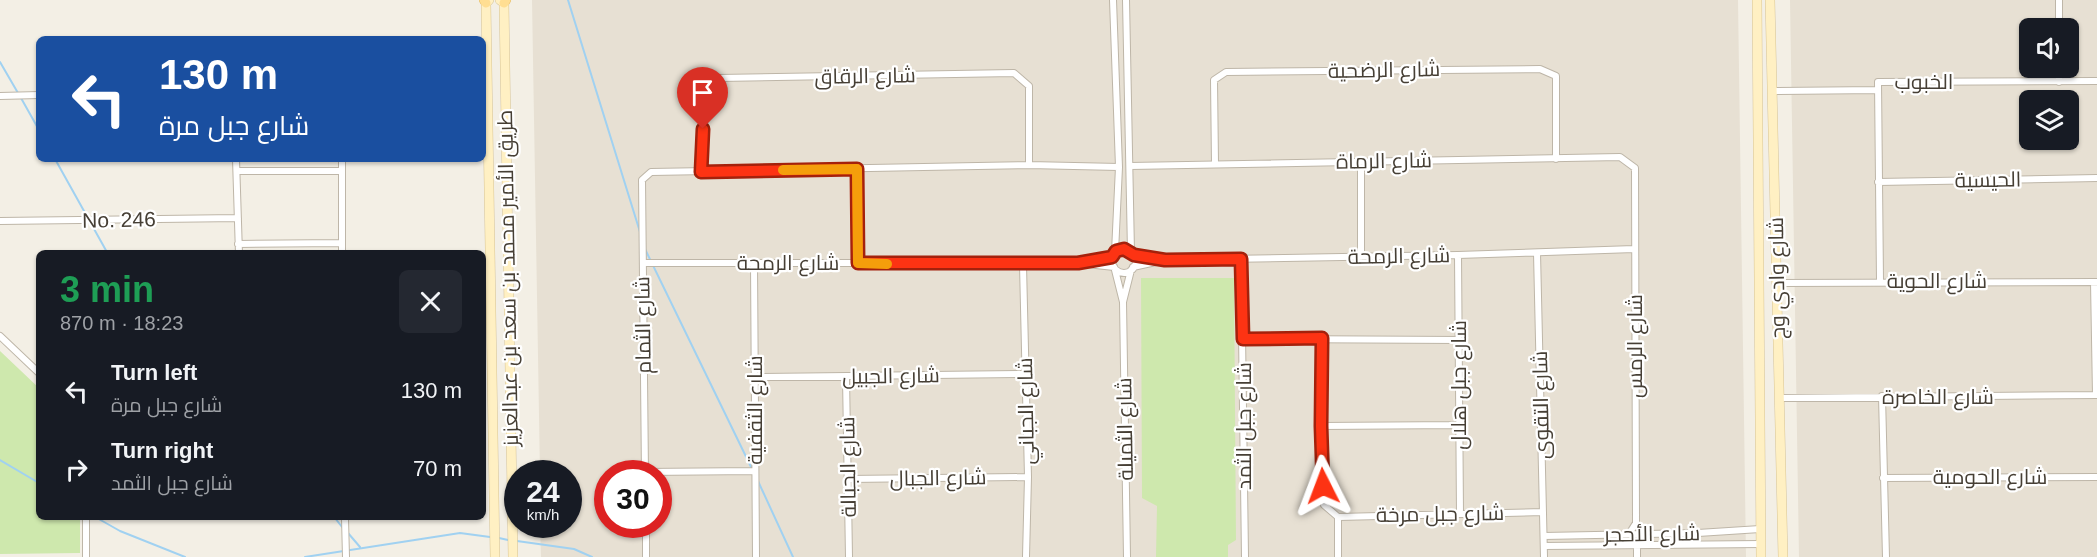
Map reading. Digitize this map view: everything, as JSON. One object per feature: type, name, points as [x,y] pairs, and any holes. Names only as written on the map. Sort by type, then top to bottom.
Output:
[{"type":"street","points":[[1113,0],[1119,167],[1114,255],[1124,302]]},
{"type":"street","points":[[1124,302],[1132,268],[1126,0]]},
{"type":"street","name":"شارع وادي وج","points":[[1757,0],[1761,557]]},
{"type":"street","name":"شارع وادي وج","points":[[1770,0],[1783,557]]},
{"type":"street","points":[[2059,0],[2059,18]]},
{"type":"street","name":"طريق الأمير محمد بن سعد بن عبدالعزيز","points":[[487,1],[495,557]]},
{"type":"street","name":"طريق الأمير محمد بن سعد بن عبدالعزيز","points":[[503,1],[513,557]]},
{"type":"street","name":"شارع الرضحية","points":[[1215,164],[1214,80],[1226,72],[1540,69],[1556,76],[1556,159]]},
{"type":"street","name":"شارع الرقاق","points":[[701,172],[704,87],[719,78],[1014,74],[1029,86],[1029,165]]},
{"type":"street","name":"الخبوب","points":[[1880,281],[1878,82],[2097,81]]},
{"type":"street","points":[[1773,91],[1878,90]]},
{"type":"street","points":[[0,96],[36,95]]},
{"type":"street","name":"شارع الرماة","points":[[1130,165],[1620,157],[1635,168]]},
{"type":"street","points":[[236,162],[238,250]]},
{"type":"street","points":[[342,162],[342,250]]},
{"type":"street","points":[[1361,162],[1361,257]]},
{"type":"street","points":[[701,172],[1029,165],[1119,167]]},
{"type":"street","name":"شارع الرمس","points":[[1635,168],[1636,524]]},
{"type":"street","points":[[857,169],[858,263]]},
{"type":"street","points":[[237,171],[342,171]]},
{"type":"street","name":"شارع الثمام","points":[[645,460],[642,180],[651,172],[701,172]]},
{"type":"street","name":"الحيسية","points":[[1878,182],[2097,178]]},
{"type":"street","name":"No. 246","points":[[0,221],[238,218]]},
{"type":"street","points":[[238,244],[342,243]]},
{"type":"street","points":[[1078,263],[1114,255],[1124,249],[1165,260]]},
{"type":"street","name":"شارع الرمحة","points":[[1165,260],[1458,255],[1634,249]]},
{"type":"street","name":"شارع التقوى","points":[[1538,253],[1544,557]]},
{"type":"street","name":"شارع جبل هلال","points":[[1458,255],[1460,340],[1458,425],[1461,514]]},
{"type":"street","name":"شارع جبل الثمد","points":[[1241,259],[1245,557]]},
{"type":"street","points":[[1078,263],[1115,268],[1122,272],[1165,260]]},
{"type":"street","name":"شارع الرمحة","points":[[643,263],[1023,265],[1078,263]]},
{"type":"street","name":"شارع الثقفية","points":[[754,263],[756,557]]},
{"type":"street","name":"شارع الجباني","points":[[1023,265],[1028,477],[1026,557]]},
{"type":"street","points":[[2096,282],[2097,395]]},
{"type":"street","name":"شارع الحوية","points":[[1777,283],[2096,282]]},
{"type":"street","name":"شارع الثميلة","points":[[1124,302],[1126,557]]},
{"type":"street","points":[[0,336],[36,370]]},
{"type":"street","points":[[1322,338],[1321,426],[1324,505],[1338,517],[1338,557]]},
{"type":"street","points":[[1243,339],[1460,340]]},
{"type":"street","name":"شارع الجبيل","points":[[756,377],[1026,374]]},
{"type":"street","name":"شارع الجبالة","points":[[846,377],[849,557]]},
{"type":"street","name":"شارع الخاصرة","points":[[1779,398],[1882,396],[2011,398],[2097,395]]},
{"type":"street","points":[[1882,396],[1886,557]]},
{"type":"street","points":[[1321,426],[1458,425]]},
{"type":"street","points":[[672,473],[755,471]]},
{"type":"street","name":"شارع الجبال","points":[[848,479],[1028,477]]},
{"type":"street","name":"شارع الحومية","points":[[1883,478],[2097,477]]},
{"type":"street","name":"شارع جبل مرخة","points":[[1338,517],[1543,512]]},
{"type":"street","points":[[86,520],[86,557]]},
{"type":"street","points":[[345,520],[346,557]]},
{"type":"street","points":[[1629,534],[1636,524],[1645,533]]},
{"type":"street","name":"شارع الأحجر","points":[[1544,536],[1698,533],[1760,529]]},
{"type":"street","points":[[1698,533],[1698,545]]},
{"type":"street","points":[[646,538],[646,557]]},
{"type":"street","name":"شارع الأحجر","points":[[1544,546],[1761,544]]},
{"type":"street","points":[[1637,545],[1637,557]]},
{"type":"shaded area","points":[[532,0],[1738,0],[1746,557],[541,557],[540,538],[582,538],[582,460],[540,460]]},
{"type":"shaded area","points":[[1790,0],[2097,0],[2097,557],[1799,557]]},
{"type":"green space","points":[[1141,278],[1234,278],[1236,540],[1228,545],[1228,557],[1156,557],[1157,506],[1142,498]]},
{"type":"green space","points":[[0,351],[36,385],[36,520],[80,520],[80,553],[0,554]]},
{"type":"waterway","points":[[568,0],[640,232]]},
{"type":"waterway","points":[[0,62],[18,93]]},
{"type":"waterway","points":[[21,98],[36,125]]},
{"type":"waterway","points":[[57,162],[106,250]]},
{"type":"waterway","points":[[645,249],[753,471]]},
{"type":"waterway","points":[[0,460],[36,481]]},
{"type":"waterway","points":[[758,481],[793,557]]},
{"type":"waterway","points":[[101,520],[120,531],[185,557]]},
{"type":"waterway","points":[[337,520],[342,527]]},
{"type":"waterway","points":[[348,533],[360,547]]},
{"type":"waterway","points":[[305,557],[460,533],[490,537]]},
{"type":"waterway","points":[[499,538],[508,540]]},
{"type":"waterway","points":[[517,541],[574,549],[592,557]]},
{"type":"slow traffic","points":[[783,170],[857,169],[858,263],[887,264]]},
{"type":"route","points":[[703,129],[701,172],[857,169],[858,263],[1023,265],[1078,263],[1112,257],[1120,249],[1128,249],[1134,255],[1165,260],[1241,259],[1243,339],[1322,338],[1323,486]]}]
